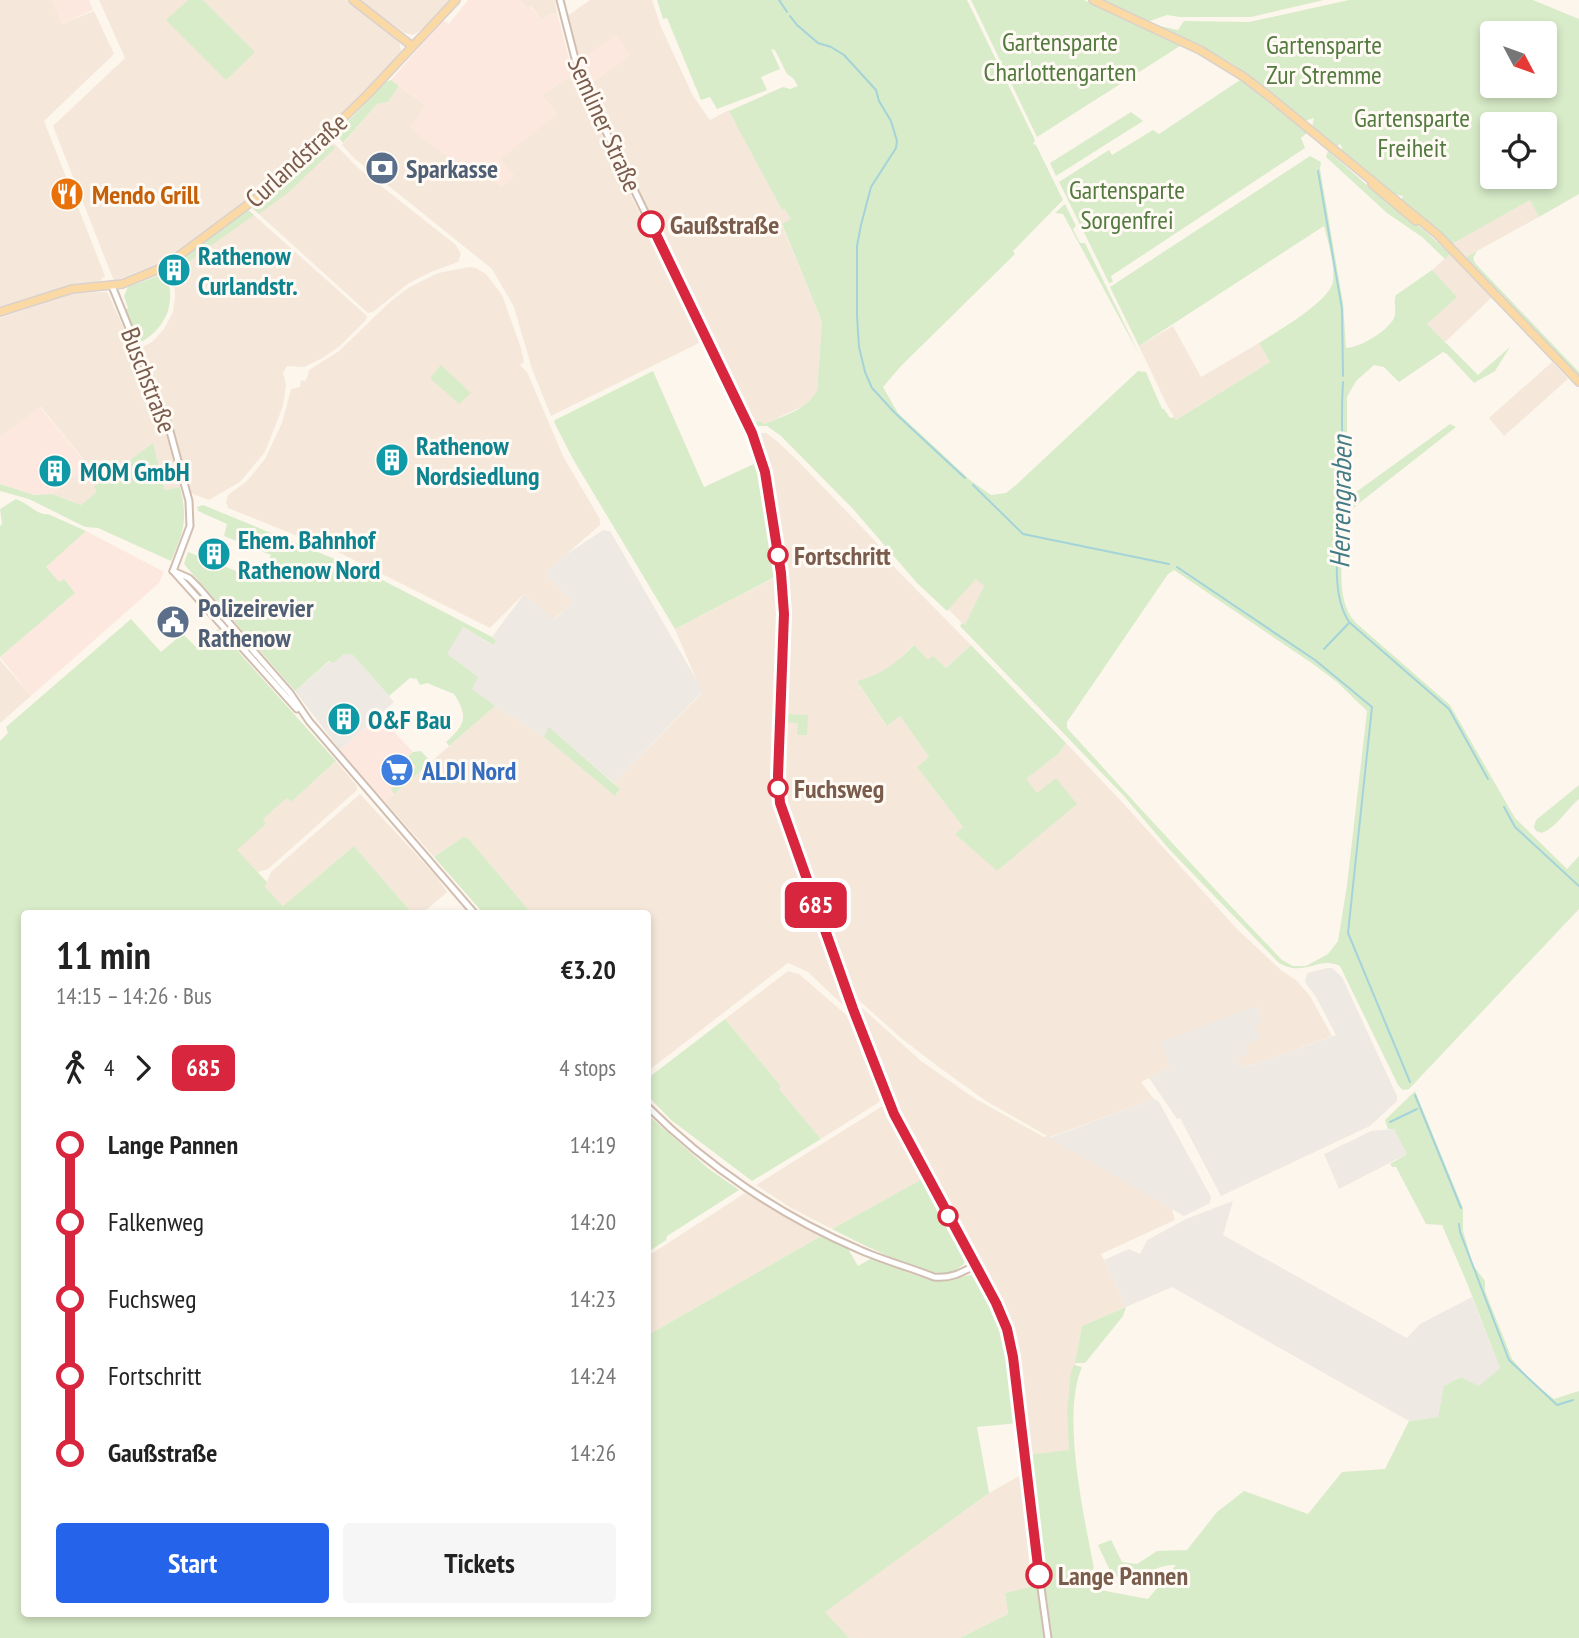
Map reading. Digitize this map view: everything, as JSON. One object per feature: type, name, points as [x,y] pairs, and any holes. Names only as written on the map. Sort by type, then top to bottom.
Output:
[{"type":"main road","points":[[353,0],[412,46]]},
{"type":"main road","name":"Curlandstraße","points":[[0,312],[72,289],[112,286],[164,267],[278,182],[368,94],[456,0]]},
{"type":"main road","points":[[1093,0],[1200,50],[1244,77],[1438,235],[1579,382]]},
{"type":"street","name":"Semliner Straße","points":[[560,0],[580,78],[763,460],[784,614],[778,776],[780,803],[888,1100],[1002,1315],[1010,1341],[1048,1638]]},
{"type":"street","name":"Buschstraße","points":[[112,286],[168,424],[189,501],[190,526],[173,571],[189,578],[290,693],[304,715],[472,910]]},
{"type":"street","points":[[651,1110],[697,1152],[748,1188],[857,1249],[934,1277],[957,1275],[976,1265]]},
{"type":"shaded area","points":[[0,0],[52,0],[62,24],[94,11],[114,54],[44,121],[105,276],[98,282],[77,283],[0,308]]},
{"type":"shaded area","points":[[52,0],[89,0],[93,10],[62,24]]},
{"type":"shaded area","points":[[99,0],[348,0],[399,39],[401,52],[331,126],[273,181],[165,261],[114,281],[53,126],[125,58]]},
{"type":"shaded area","points":[[357,0],[450,0],[413,35],[405,33]]},
{"type":"shaded area","points":[[468,0],[519,0],[527,8],[530,6],[542,21],[549,14],[557,13],[573,74],[542,95],[557,114],[500,159],[515,176],[501,187],[487,172],[480,182],[410,128],[426,105],[391,80],[443,20],[449,24]]},
{"type":"shaded area","points":[[519,0],[555,0],[557,13],[549,14],[542,21],[531,6],[527,8]]},
{"type":"shaded area","points":[[590,0],[652,0],[661,27],[693,96],[710,120],[729,110],[782,210],[785,209],[792,219],[782,225],[822,322],[817,390],[805,405],[765,424],[759,421],[750,424],[587,86],[630,55],[577,62],[566,17]]},
{"type":"shaded area","points":[[616,35],[630,55],[587,86],[577,62]]},
{"type":"shaded area","points":[[573,74],[701,342],[551,416],[532,369],[514,307],[492,269],[354,158],[342,145],[377,104],[388,102],[399,86],[426,105],[411,128],[480,181],[487,172],[501,187],[514,176],[500,159],[556,113],[542,95]]},
{"type":"shaded area","points":[[327,140],[331,140],[357,167],[456,245],[461,254],[458,262],[409,283],[373,312],[368,313],[252,208],[252,205]]},
{"type":"shaded area","points":[[1531,199],[1539,217],[1466,257],[1452,244]]},
{"type":"shaded area","points":[[247,209],[367,316],[341,345],[323,358],[304,367],[287,366],[283,373],[286,385],[283,406],[265,452],[240,482],[209,500],[190,493],[170,420],[141,348],[152,342],[164,329],[173,312],[174,283],[168,269]]},
{"type":"shaded area","points":[[1450,254],[1492,297],[1445,342],[1427,324],[1456,297],[1432,270]]},
{"type":"shaded area","points":[[469,267],[486,274],[502,295],[521,348],[524,362],[520,365],[527,372],[564,458],[600,519],[600,525],[545,573],[573,602],[553,620],[524,594],[490,628],[340,553],[228,508],[226,502],[228,495],[248,480],[265,459],[282,423],[291,389],[300,387],[301,380],[305,381],[309,370],[339,351],[408,288],[438,273]]},
{"type":"shaded area","points":[[107,292],[163,422],[180,487],[165,490],[153,443],[94,488],[98,492],[81,505],[52,494],[88,465],[41,407],[0,437],[0,318],[74,293]]},
{"type":"shaded area","points":[[1173,326],[1201,377],[1259,343],[1270,362],[1176,420],[1139,346]]},
{"type":"shaded area","points":[[1552,362],[1568,379],[1504,436],[1489,418]]},
{"type":"shaded area","points":[[40,407],[88,466],[52,494],[34,495],[0,484],[0,437]]},
{"type":"shaded area","points":[[761,433],[766,433],[797,460],[876,542],[896,569],[971,645],[946,668],[928,660],[913,645],[894,665],[880,674],[857,681],[886,725],[900,716],[929,757],[917,767],[963,827],[955,834],[998,870],[1076,804],[1037,793],[1025,779],[1058,754],[1066,743],[1238,930],[1282,971],[1296,980],[1310,996],[1332,1036],[1251,1066],[1240,1067],[1237,1057],[1254,1024],[1261,1021],[1256,1006],[1170,1068],[1141,1082],[1154,1099],[1050,1137],[1172,1209],[1175,1220],[1101,1254],[1126,1307],[1082,1326],[1067,1412],[1070,1451],[1027,1455],[1018,1369],[1010,1328],[897,1114],[857,1009],[861,1007],[921,1061],[974,1098],[1044,1137],[1047,1136],[986,1101],[936,1065],[854,996],[848,1010],[808,972],[788,963],[651,1069],[651,910],[528,910],[468,838],[463,837],[434,857],[385,802],[495,706],[544,737],[616,795],[620,789],[614,783],[702,693],[675,629],[784,573],[768,472],[758,440]]},
{"type":"shaded area","points":[[603,530],[610,531],[703,691],[614,783],[550,728],[544,737],[474,693],[446,654],[463,627],[492,645],[496,641],[492,637],[524,594],[554,620],[573,602],[545,573],[564,556]]},
{"type":"shaded area","points":[[86,531],[164,572],[159,583],[31,696],[0,657],[75,593],[63,579],[59,583],[46,567]]},
{"type":"shaded area","points":[[976,579],[984,586],[965,626],[947,608]]},
{"type":"shaded area","points":[[344,654],[353,655],[394,702],[340,750],[295,691],[330,661],[334,663]]},
{"type":"shaded area","points":[[0,660],[31,696],[0,723]]},
{"type":"shaded area","points":[[379,716],[413,752],[408,757],[417,767],[392,789],[394,794],[385,802],[340,750]]},
{"type":"shaded area","points":[[336,761],[357,786],[357,790],[268,869],[258,872],[236,850],[266,824],[262,820],[287,798],[291,802]]},
{"type":"shaded area","points":[[360,794],[436,876],[447,892],[426,910],[409,910],[354,846],[283,906],[265,887],[271,872]]},
{"type":"shaded area","points":[[1332,968],[1342,977],[1397,1101],[1370,1126],[1221,1196],[1180,1118],[1177,1119],[1149,1078],[1170,1068],[1161,1042],[1256,1006],[1262,1022],[1254,1025],[1260,1039],[1246,1044],[1249,1053],[1237,1058],[1241,1067],[1251,1066],[1336,1035],[1305,982],[1307,973]]},
{"type":"shaded area","points":[[788,971],[799,974],[852,1020],[881,1097],[879,1102],[821,1139],[725,1019]]},
{"type":"shaded area","points":[[1154,1099],[1159,1102],[1211,1197],[1210,1203],[1184,1216],[1049,1138]]},
{"type":"shaded area","points":[[881,1107],[886,1107],[924,1178],[832,1229],[791,1208],[756,1185]]},
{"type":"shaded area","points":[[1394,1129],[1407,1154],[1339,1189],[1324,1154],[1371,1131]]},
{"type":"shaded area","points":[[745,1193],[823,1235],[651,1333],[651,1254]]},
{"type":"shaded area","points":[[1233,1201],[1223,1235],[1407,1338],[1420,1324],[1472,1297],[1500,1368],[1479,1387],[1461,1377],[1445,1386],[1438,1417],[1409,1421],[1172,1287],[1126,1307],[1104,1260],[1129,1249],[1140,1254],[1147,1240],[1186,1219]]},
{"type":"shaded area","points":[[1023,1474],[1037,1585],[1005,1593],[1008,1614],[960,1638],[849,1638],[824,1612],[989,1493]]},
{"type":"green space","points":[[188,0],[203,0],[255,52],[226,80],[166,20]]},
{"type":"green space","points":[[657,0],[967,0],[1035,140],[1033,144],[1036,145],[1063,200],[1013,251],[1015,254],[883,387],[898,413],[970,480],[991,495],[1006,493],[1016,485],[1138,371],[1146,372],[1162,409],[1170,418],[1174,417],[1176,420],[1270,362],[1259,343],[1313,307],[1330,289],[1333,267],[1324,226],[1139,346],[1110,287],[1310,156],[1321,162],[1343,303],[1346,348],[1365,342],[1386,328],[1394,318],[1396,295],[1432,270],[1457,297],[1427,324],[1478,375],[1510,347],[1495,371],[1474,383],[1443,352],[1399,382],[1384,367],[1374,365],[1356,381],[1347,397],[1347,495],[1352,495],[1450,424],[1456,427],[1348,512],[1341,573],[1348,612],[1355,622],[1450,705],[1515,818],[1567,869],[1579,856],[1579,909],[1409,1089],[1403,1090],[1398,1085],[1340,966],[1325,963],[1295,968],[1278,962],[1169,849],[1123,795],[960,626],[962,623],[965,625],[984,586],[976,579],[947,611],[917,583],[853,509],[781,436],[767,426],[755,426],[753,423],[759,421],[765,424],[794,411],[813,397],[817,390],[822,322],[782,224],[791,219],[785,209],[782,210],[729,111],[783,87],[790,89],[798,86],[787,74],[775,50],[771,49],[780,69],[761,77],[767,90],[717,109],[710,97],[701,100],[667,18],[663,19]],"holes":[[[1174,570],[1337,682],[1367,711],[1338,941],[1328,954],[1306,966],[1293,966],[1282,960],[1201,874],[1067,728],[1067,722],[1168,574]]]},
{"type":"green space","name":"Gartensparte Charlottengarten","points":[[971,0],[1084,0],[1194,52],[1180,46],[1037,137]]},
{"type":"green space","points":[[1100,0],[1324,0],[1251,17],[1167,15],[1147,22]]},
{"type":"green space","points":[[1349,0],[1533,0],[1579,19],[1579,194],[1539,217],[1530,200],[1452,244],[1401,201],[1403,196],[1393,194],[1341,151],[1340,144],[1336,147],[1312,127],[1314,118],[1305,121],[1236,66],[1194,42],[1155,25],[1178,30],[1184,21],[1249,22]]},
{"type":"green space","name":"Gartensparte Sorgenfrei","points":[[1218,64],[1252,88],[1307,133],[1301,138],[1305,148],[1111,276],[1113,282],[1109,283],[1059,182],[1109,150],[1112,155],[1153,130],[1159,134],[1240,80]]},
{"type":"green space","points":[[391,80],[399,86],[388,102],[377,104],[343,143],[337,135],[338,132]]},
{"type":"green space","points":[[1131,112],[1143,121],[1056,176],[1050,163]]},
{"type":"green space","points":[[328,141],[335,148],[289,192],[259,214],[252,208]]},
{"type":"green space","points":[[1328,151],[1450,254],[1445,259],[1422,237],[1387,213],[1326,157]]},
{"type":"green space","points":[[1065,204],[1076,226],[1073,229],[1080,243],[1085,243],[1139,354],[1063,214],[1055,213]]},
{"type":"green space","points":[[248,210],[254,215],[171,274],[169,270],[178,262]]},
{"type":"green space","points":[[1477,251],[1473,258],[1475,263],[1579,372],[1579,377],[1466,257]]},
{"type":"green space","points":[[166,275],[169,285],[170,304],[167,313],[158,329],[143,341],[139,341],[125,310],[128,308],[124,296],[128,287]]},
{"type":"green space","points":[[441,365],[471,393],[459,404],[430,378]]},
{"type":"green space","points":[[653,371],[704,487],[756,463],[775,577],[675,629],[573,459],[554,422]]},
{"type":"green space","points":[[153,443],[165,490],[180,487],[184,509],[179,541],[171,561],[98,528],[85,527],[29,499],[0,491],[0,484],[34,495],[52,494],[81,505],[97,492],[94,487]]},
{"type":"green space","points":[[16,499],[40,513],[86,531],[46,567],[59,582],[64,579],[75,593],[0,657],[0,509]]},
{"type":"green space","points":[[203,505],[369,573],[492,637],[496,641],[493,645],[463,627],[447,654],[478,677],[472,689],[495,706],[449,746],[446,742],[463,720],[462,709],[454,694],[427,683],[420,685],[417,679],[410,678],[389,696],[353,655],[344,654],[334,663],[329,661],[295,691],[184,564],[188,552],[259,580],[271,555],[224,536],[227,524],[198,511],[197,507]]},
{"type":"green space","points":[[131,619],[161,652],[181,635],[197,648],[218,629],[336,761],[291,802],[287,798],[263,819],[266,824],[237,850],[267,882],[265,887],[283,906],[354,846],[409,910],[21,910],[21,1617],[651,1617],[651,1333],[823,1235],[847,1247],[858,1266],[872,1258],[932,1280],[946,1281],[969,1275],[978,1276],[995,1306],[1008,1342],[1018,1423],[977,1427],[989,1493],[825,1612],[849,1638],[0,1638],[0,741],[8,733],[6,727]]},
{"type":"green space","points":[[914,645],[928,660],[933,656],[946,668],[971,645],[1066,743],[1058,754],[1026,779],[1037,793],[1056,778],[1077,804],[997,871],[955,834],[963,827],[917,767],[929,757],[900,716],[887,726],[857,681],[888,668]]},
{"type":"green space","points":[[786,714],[808,715],[807,735],[797,735],[798,723],[785,722]]},
{"type":"green space","points":[[549,727],[620,789],[615,796],[544,737]]},
{"type":"green space","points":[[421,751],[431,762],[394,794],[391,789],[416,767],[408,757],[413,752]]},
{"type":"green space","points":[[1579,785],[1579,799],[1553,826],[1542,833],[1536,831],[1536,820]]},
{"type":"green space","points":[[463,837],[468,838],[528,910],[480,910],[434,857]]},
{"type":"green space","points":[[725,1019],[821,1139],[752,1181],[671,1120],[651,1099],[651,1076]]},
{"type":"green space","points":[[1415,1091],[1463,1208],[1463,1231],[1473,1265],[1485,1281],[1485,1291],[1512,1359],[1532,1382],[1554,1399],[1579,1391],[1579,1638],[1051,1638],[1027,1455],[1069,1450],[1067,1412],[1074,1365],[1082,1367],[1076,1387],[1074,1411],[1076,1466],[1094,1568],[1079,1586],[1148,1599],[1176,1565],[1123,1578],[1112,1575],[1098,1545],[1111,1540],[1122,1562],[1137,1564],[1157,1551],[1187,1550],[1217,1512],[1244,1491],[1308,1514],[1342,1472],[1385,1469],[1409,1421],[1438,1417],[1444,1386],[1461,1377],[1479,1386],[1500,1368],[1442,1225],[1426,1224],[1396,1167],[1390,1164],[1407,1154],[1394,1129],[1388,1129],[1385,1120]]},
{"type":"green space","points":[[651,1118],[709,1169],[739,1190],[667,1236],[666,1240],[651,1250]]},
{"type":"green space","points":[[924,1178],[966,1253],[964,1264],[953,1272],[945,1274],[920,1268],[832,1229]]},
{"type":"green space","points":[[1126,1307],[1123,1316],[1085,1363],[1075,1363],[1082,1326]]},
{"type":"green space","points":[[1037,1585],[1046,1638],[960,1638],[1008,1614],[1005,1593]]},
{"type":"waterway","points":[[779,0],[787,12]]},
{"type":"waterway","points":[[790,16],[818,43],[844,55],[876,90],[891,121],[897,141],[896,148],[871,187],[857,246],[859,347],[872,388],[965,478]]},
{"type":"waterway","name":"Herrengraben","points":[[1318,171],[1342,309],[1343,376]]},
{"type":"waterway","name":"Herrengraben","points":[[1343,382],[1343,496],[1337,552],[1338,590],[1342,607],[1349,622],[1449,709],[1488,779]]},
{"type":"waterway","points":[[973,485],[1023,534],[1169,564]]},
{"type":"waterway","points":[[1177,567],[1315,660],[1372,707],[1348,933],[1410,1082]]},
{"type":"waterway","name":"Herrengraben","points":[[1324,649],[1349,623]]},
{"type":"waterway","name":"Herrengraben","points":[[1504,807],[1515,827],[1579,886]]},
{"type":"waterway","points":[[1415,1095],[1461,1208]]},
{"type":"waterway","points":[[1390,1122],[1417,1109]]},
{"type":"waterway","points":[[1459,1224],[1509,1360],[1557,1405],[1573,1400]]},
{"type":"bus line","name":"685","points":[[651,224],[763,460],[783,592],[784,643],[778,776],[780,803],[853,1009],[894,1114],[996,1303],[1007,1329],[1013,1357],[1039,1575]]},
{"type":"place","name":"Sparkasse","points":[[382,168]]},
{"type":"place","name":"Mendo Grill","points":[[67,194]]},
{"type":"place","name":"Gaußstraße","points":[[651,224]]},
{"type":"place","name":"Rathenow Curlandstr.","points":[[174,270]]},
{"type":"place","name":"Rathenow Nordsiedlung","points":[[392,460]]},
{"type":"place","name":"MOM GmbH","points":[[55,471]]},
{"type":"place","name":"Ehem. Bahnhof Rathenow Nord","points":[[214,554]]},
{"type":"place","name":"Fortschritt","points":[[778,555]]},
{"type":"place","name":"Polizeirevier Rathenow","points":[[173,622]]},
{"type":"place","name":"O&F Bau","points":[[344,719]]},
{"type":"place","name":"ALDI Nord","points":[[397,770]]},
{"type":"place","name":"Fuchsweg","points":[[778,788]]},
{"type":"place","name":"Lange Pannen","points":[[1039,1575]]},
{"type":"park label","name":"Gartensparte Zur Stremme","points":[[1324,59]]},
{"type":"park label","name":"Gartensparte Freiheit","points":[[1412,132]]}]
